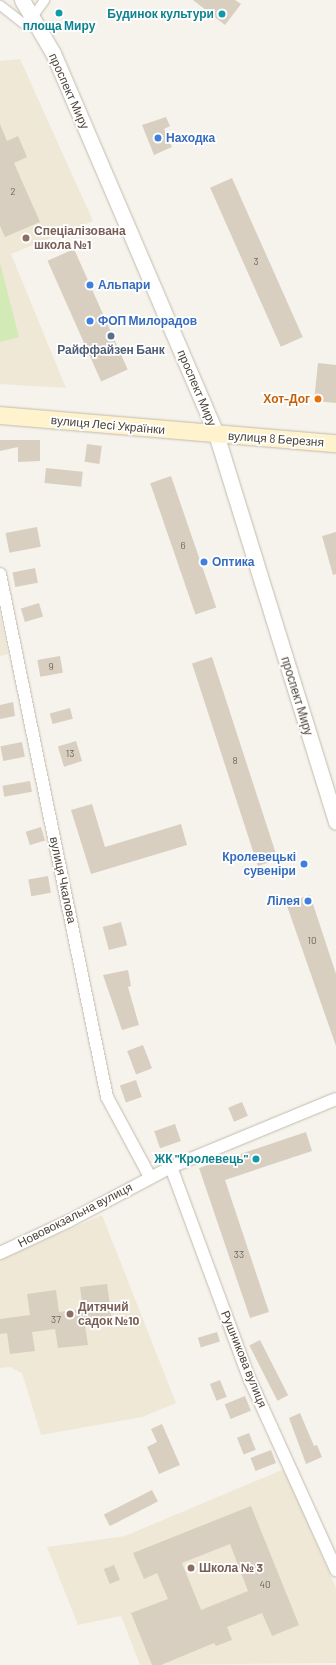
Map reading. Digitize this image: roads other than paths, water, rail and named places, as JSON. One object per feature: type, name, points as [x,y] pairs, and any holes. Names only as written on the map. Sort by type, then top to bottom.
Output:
[{"type":"main road","name":"вулиця Лесі Українки","points":[[0,415],[216,434]]},
{"type":"main road","name":"вулиця 8 Березня","points":[[216,434],[336,443]]},
{"type":"street","points":[[22,0],[33,15]]},
{"type":"street","points":[[0,5],[23,22],[33,15],[44,0]]},
{"type":"street","name":"проспект Миру","points":[[33,15],[120,207],[216,434],[336,822]]},
{"type":"street","name":"вулиця Чкалова","points":[[0,574],[107,1097],[150,1177]]},
{"type":"street","points":[[150,1177],[336,1099]]},
{"type":"street","name":"Рушникова вулиця","points":[[171,1167],[250,1380],[336,1570]]},
{"type":"street","name":"Нововокзальна вулиця","points":[[0,1253],[69,1221],[150,1177]]},
{"type":"place","name":"площа Миру","points":[[59,13]]},
{"type":"place","name":"Будинок культури","points":[[222,14]]},
{"type":"place","name":"Находка","points":[[158,138]]},
{"type":"place","name":"Спеціалізована школа №1","points":[[26,238]]},
{"type":"place","name":"Альпари","points":[[90,285]]},
{"type":"place","name":"ФОП Милорадов","points":[[90,321]]},
{"type":"place","name":"Райффайзен Банк","points":[[111,336]]},
{"type":"place","name":"Хот-Дог","points":[[318,399]]},
{"type":"place","name":"Оптика","points":[[204,562]]},
{"type":"place","name":"Кролевецькі сувеніри","points":[[304,864]]},
{"type":"place","name":"Лілея","points":[[308,901]]},
{"type":"place","name":"ЖК \"Кролевець\"","points":[[256,1159]]},
{"type":"place","name":"Дитячий садок №10","points":[[70,1314]]},
{"type":"place","name":"Школа № 3","points":[[191,1568]]}]
